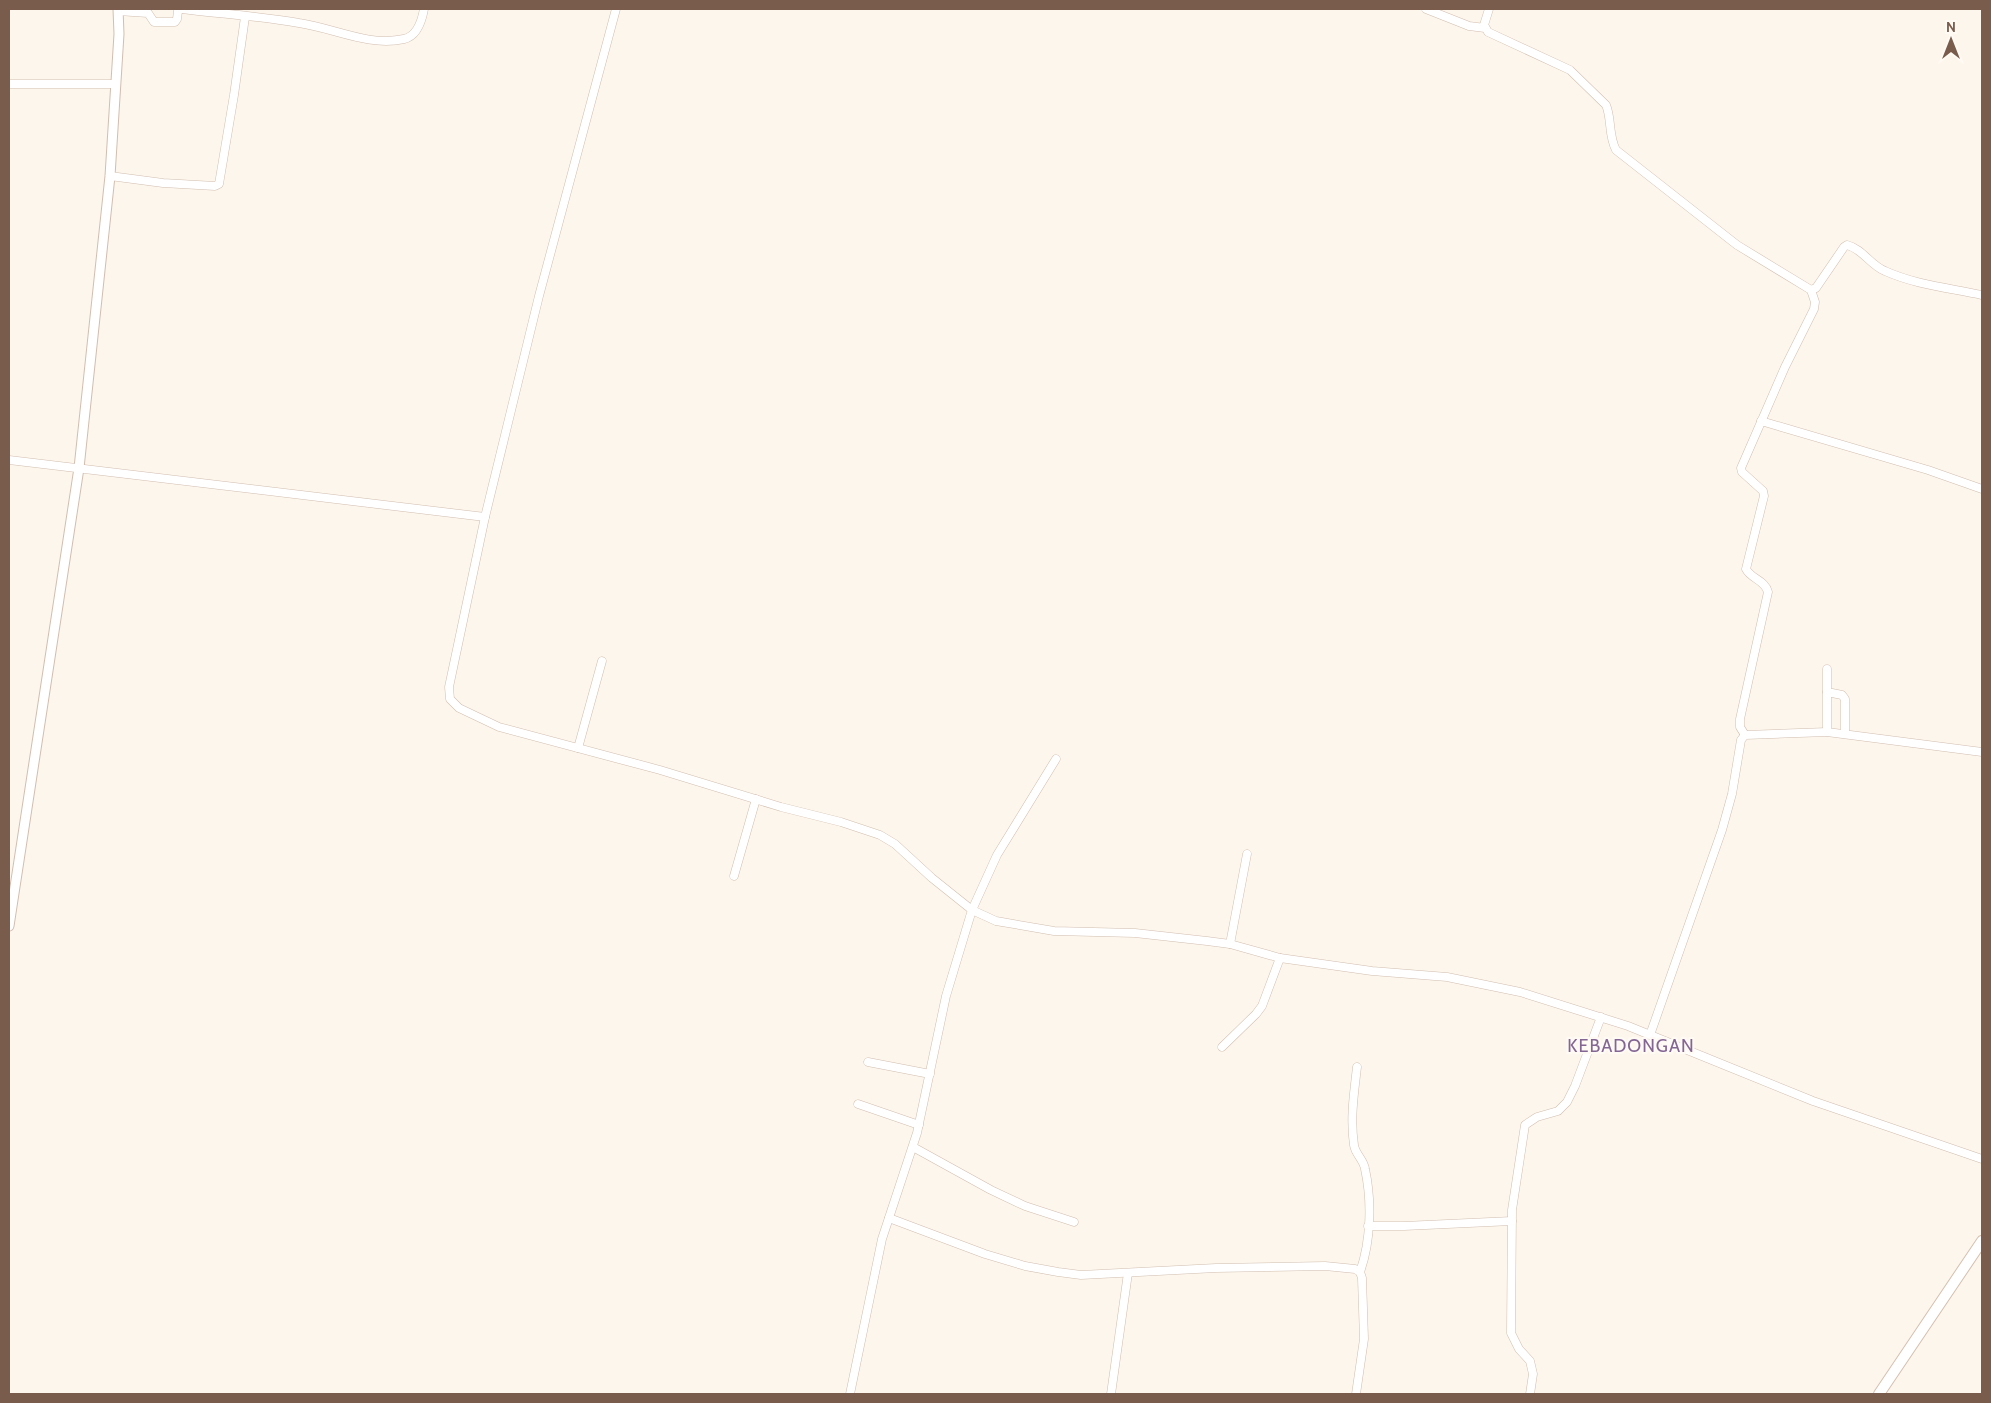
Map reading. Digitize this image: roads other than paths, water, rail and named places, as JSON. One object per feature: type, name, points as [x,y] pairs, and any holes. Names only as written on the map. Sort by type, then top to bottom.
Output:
[{"type":"main road","points":[[1879,1394],[1982,1241]]},
{"type":"street","points":[[9,926],[80,468],[110,176],[114,84],[119,34],[118,10],[148,13],[154,22],[175,22],[178,19],[178,11],[181,9],[302,23],[359,38],[382,40],[404,39],[414,34],[420,25],[424,9]]},
{"type":"street","points":[[616,9],[539,296],[485,518],[449,687],[450,699],[459,708],[499,727],[660,770],[880,835],[894,844],[972,910],[996,921],[1054,931],[1135,932],[1230,944],[1280,958],[1372,971],[1447,977],[1520,992],[1601,1017],[1813,1101],[1982,1159]]},
{"type":"street","points":[[1426,9],[1469,26],[1485,28],[1488,32],[1570,70],[1606,105],[1609,112],[1611,141],[1616,150],[1737,244],[1811,290],[1815,302],[1814,309],[1761,422],[1741,470],[1763,491],[1764,496],[1746,569],[1748,573],[1766,586],[1768,592],[1740,719],[1740,727],[1745,735]]},
{"type":"street","points":[[1485,28],[1489,9]]},
{"type":"street","points":[[110,176],[163,183],[215,186],[219,184],[245,17]]},
{"type":"street","points":[[9,84],[114,84]]},
{"type":"street","points":[[1811,290],[1816,288],[1847,245],[1859,250],[1884,271],[1940,288],[1982,295]]},
{"type":"street","points":[[1761,422],[1928,470],[1982,489]]},
{"type":"street","points":[[9,460],[485,518]]},
{"type":"street","points":[[578,748],[602,661]]},
{"type":"street","points":[[1826,732],[1827,669]]},
{"type":"street","points":[[1827,692],[1842,695],[1844,699],[1845,733]]},
{"type":"street","points":[[1650,1035],[1722,830],[1732,794],[1741,740],[1745,735],[1845,733],[1982,752]]},
{"type":"street","points":[[850,1394],[882,1239],[919,1126],[946,996],[972,910],[997,855],[1056,759]]},
{"type":"street","points":[[734,876],[756,799]]},
{"type":"street","points":[[1230,944],[1247,854]]},
{"type":"street","points":[[1222,1047],[1262,1006],[1280,958]]},
{"type":"street","points":[[1530,1394],[1534,1374],[1530,1361],[1519,1349],[1512,1333],[1512,1221],[1520,1147],[1525,1125],[1537,1117],[1558,1111],[1567,1102],[1601,1017]]},
{"type":"street","points":[[868,1062],[930,1074]]},
{"type":"street","points":[[1357,1067],[1352,1126],[1354,1147],[1365,1166],[1370,1190],[1365,1257],[1360,1272]]},
{"type":"street","points":[[858,1104],[919,1126]]},
{"type":"street","points":[[913,1147],[1024,1206],[1074,1222]]},
{"type":"street","points":[[889,1218],[985,1254],[1025,1266],[1081,1275],[1216,1268],[1325,1266],[1355,1268],[1360,1272],[1362,1278],[1364,1339],[1356,1394]]},
{"type":"street","points":[[1368,1226],[1512,1221]]},
{"type":"street","points":[[1112,1394],[1128,1273]]},
{"type":"district","name":"KEBADONGAN","points":[[1631,1046]]}]
